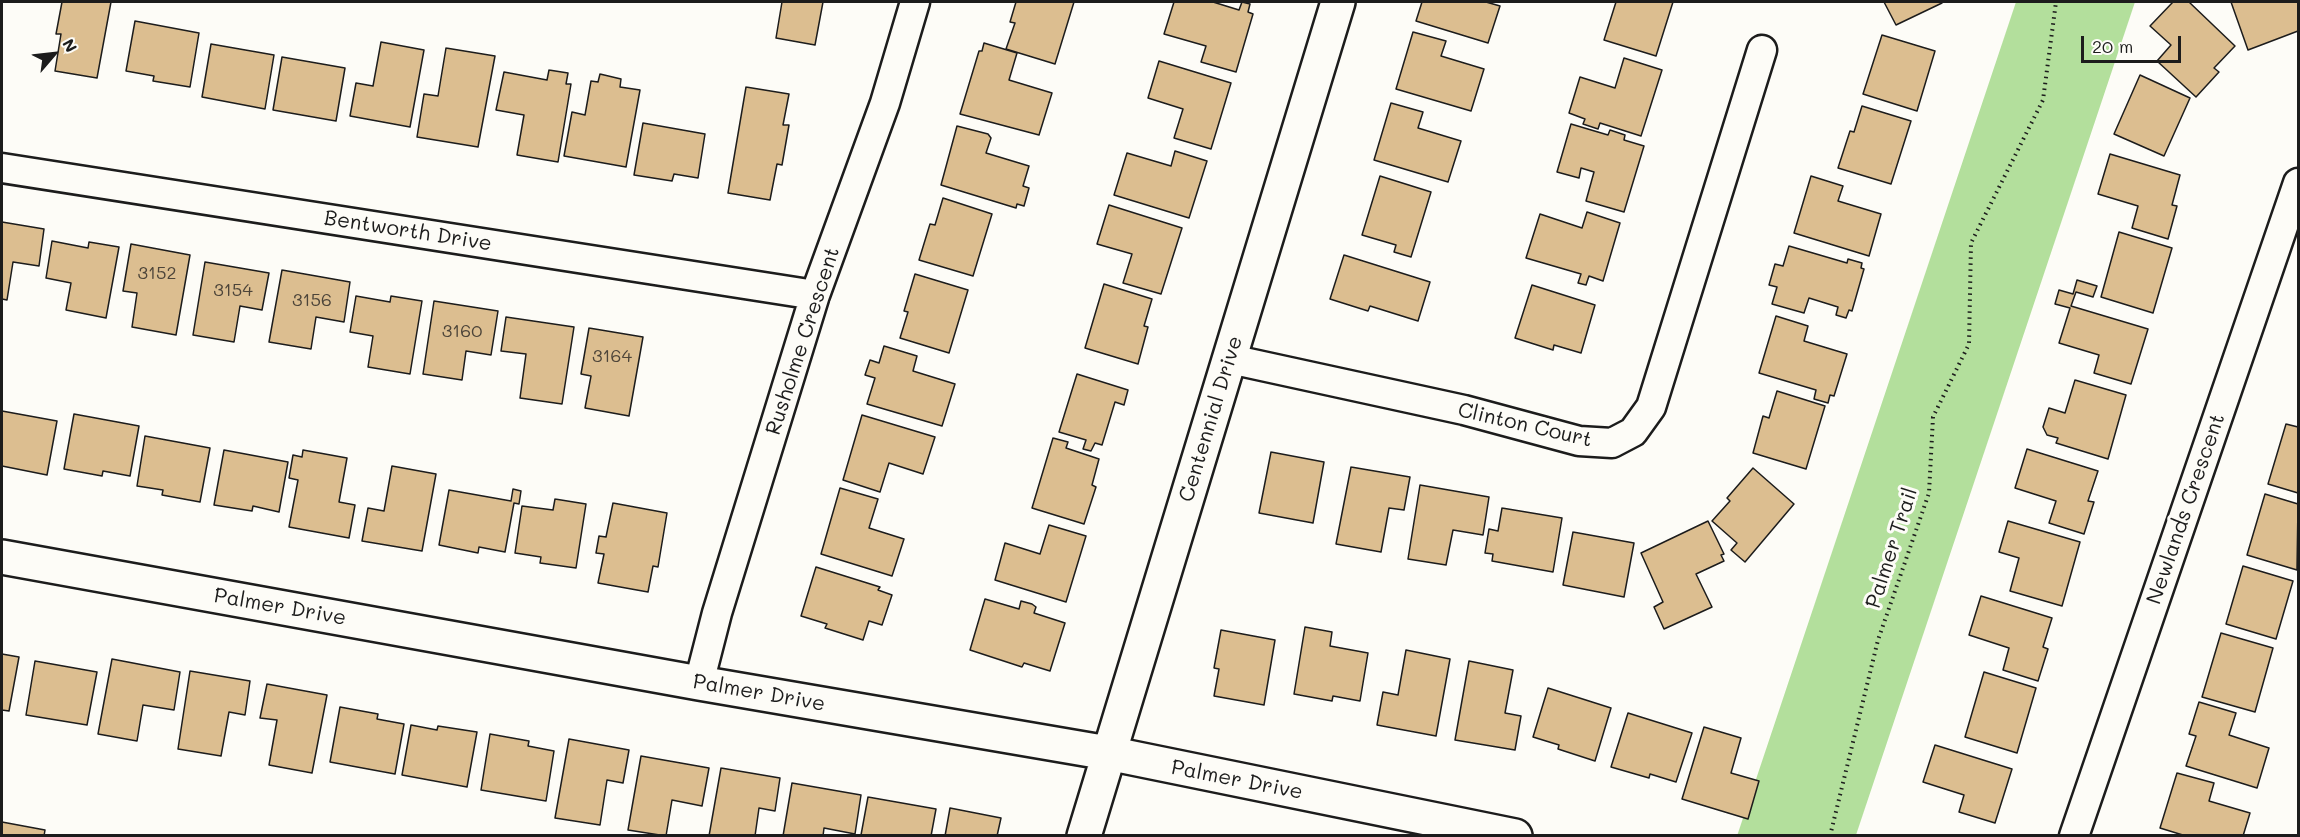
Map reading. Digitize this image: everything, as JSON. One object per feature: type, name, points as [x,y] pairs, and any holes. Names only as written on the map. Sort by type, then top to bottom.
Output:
[{"type":"street","name":"Rusholme Crescent","points":[[699,683],[717,613],[815,295],[885,103],[915,2]]},
{"type":"street","name":"Centennial Drive","points":[[1084,836],[1338,2]]},
{"type":"street","name":"Clinton Court","points":[[1230,359],[1464,410],[1579,441],[1612,443],[1633,432],[1651,406],[1762,50]]},
{"type":"street","name":"Bentworth Drive","points":[[2,168],[815,295]]},
{"type":"street","name":"Newlands Crescent","points":[[2074,836],[2298,183]]},
{"type":"street","name":"Palmer Drive","points":[[2,557],[699,683],[1108,753],[1515,836]]},
{"type":"path","name":"Palmer Trail","points":[[1830,836],[1878,640],[1929,493],[1933,417],[1970,344],[1971,243],[2043,100],[2056,2]]},
{"type":"green space","points":[[2016,2],[2135,2],[1856,835],[1737,836]]},
{"type":"building","points":[[62,2],[111,2],[97,78],[55,71],[61,34],[56,34]]},
{"type":"building","points":[[782,2],[823,2],[815,45],[776,38]]},
{"type":"building","points":[[1016,2],[1074,2],[1055,64],[1006,49],[1015,23],[1010,22]]},
{"type":"building","points":[[1174,2],[1213,2],[1239,10],[1242,2],[1250,4],[1248,12],[1253,14],[1236,72],[1201,62],[1206,46],[1164,34]]},
{"type":"building","points":[[1422,2],[1486,2],[1500,6],[1488,43],[1416,21]]},
{"type":"building","points":[[1616,2],[1673,2],[1656,56],[1604,40]]},
{"type":"building","points":[[1884,2],[1941,2],[1942,3],[1896,25]]},
{"type":"building","points":[[2173,2],[2189,2],[2235,46],[2214,68],[2219,72],[2196,97],[2157,61],[2171,45],[2150,26]]},
{"type":"building","points":[[2231,2],[2298,2],[2298,31],[2248,50]]},
{"type":"building","points":[[135,21],[199,33],[190,87],[153,81],[154,76],[126,71]]},
{"type":"building","points":[[1413,32],[1446,41],[1441,56],[1484,69],[1471,111],[1396,89]]},
{"type":"building","points":[[1882,35],[1935,51],[1917,111],[1863,94]]},
{"type":"building","points":[[381,42],[424,50],[410,127],[350,116],[356,83],[373,86]]},
{"type":"building","points":[[984,43],[1017,53],[1009,80],[1052,93],[1039,135],[960,114],[979,51],[982,51]]},
{"type":"building","points":[[211,44],[274,55],[265,109],[202,97]]},
{"type":"building","points":[[446,48],[495,56],[478,147],[417,137],[424,94],[438,96]]},
{"type":"building","points":[[282,57],[345,68],[336,121],[273,110]]},
{"type":"building","points":[[1624,58],[1662,70],[1641,136],[1600,123],[1598,129],[1583,124],[1585,119],[1569,113],[1580,77],[1615,88]]},
{"type":"building","points":[[1159,61],[1231,83],[1211,149],[1174,138],[1183,109],[1148,98]]},
{"type":"building","points":[[549,70],[568,73],[566,84],[571,84],[558,162],[517,155],[524,115],[496,110],[504,72],[547,80]]},
{"type":"building","points":[[600,74],[621,79],[620,87],[640,90],[626,167],[564,156],[572,112],[585,115],[591,81],[598,82]]},
{"type":"building","points":[[2140,75],[2190,98],[2164,156],[2114,134]]},
{"type":"building","points":[[746,87],[789,94],[783,125],[789,125],[782,165],[777,164],[770,200],[728,193]]},
{"type":"building","points":[[1391,103],[1423,112],[1418,128],[1461,141],[1448,182],[1374,160]]},
{"type":"building","points":[[1862,106],[1911,121],[1891,184],[1838,168],[1850,131],[1854,132]]},
{"type":"building","points":[[643,123],[705,134],[698,178],[674,174],[672,181],[634,175]]},
{"type":"building","points":[[1571,124],[1608,135],[1610,130],[1625,135],[1624,140],[1644,146],[1624,212],[1586,201],[1594,172],[1581,168],[1579,178],[1557,172]]},
{"type":"building","points":[[957,126],[988,134],[991,138],[986,153],[1029,166],[1023,186],[1029,188],[1024,206],[1017,204],[1016,208],[941,185]]},
{"type":"building","points":[[1175,151],[1207,161],[1189,218],[1114,195],[1127,153],[1171,166]]},
{"type":"building","points":[[2110,154],[2180,175],[2172,205],[2177,206],[2168,239],[2132,228],[2138,206],[2098,194]]},
{"type":"building","points":[[1380,176],[1431,192],[1411,257],[1394,252],[1396,245],[1362,235]]},
{"type":"building","points":[[1811,176],[1843,186],[1838,201],[1881,214],[1869,256],[1794,233]]},
{"type":"building","points":[[943,198],[992,214],[973,276],[919,260],[930,224],[935,225]]},
{"type":"building","points":[[1109,205],[1182,228],[1161,294],[1123,283],[1132,254],[1097,244]]},
{"type":"building","points":[[1587,212],[1620,223],[1603,281],[1589,276],[1586,285],[1578,283],[1581,274],[1526,258],[1540,214],[1582,228]]},
{"type":"building","points":[[2,222],[44,229],[39,266],[13,262],[7,300],[2,299]]},
{"type":"building","points":[[2119,232],[2172,248],[2153,313],[2101,297]]},
{"type":"building","points":[[52,241],[88,248],[89,242],[119,247],[106,318],[66,310],[71,283],[46,278]]},
{"type":"building","points":[[131,244],[190,255],[176,335],[132,327],[137,293],[123,291]]},
{"type":"building","points":[[1789,246],[1847,263],[1848,259],[1862,263],[1861,268],[1864,269],[1852,311],[1849,310],[1846,318],[1836,315],[1838,307],[1809,298],[1804,313],[1772,304],[1777,287],[1769,285],[1775,264],[1783,266]]},
{"type":"building","points":[[1344,255],[1430,282],[1418,321],[1370,306],[1368,311],[1330,299]]},
{"type":"building","points":[[205,262],[269,273],[262,310],[240,306],[234,342],[193,335]]},
{"type":"building","points":[[282,270],[350,282],[344,322],[316,317],[311,349],[269,342]]},
{"type":"building","points":[[915,274],[968,290],[949,353],[900,338],[908,312],[904,311]]},
{"type":"building","points":[[2077,280],[2097,286],[2093,297],[2076,292],[2071,306],[2148,329],[2131,384],[2094,373],[2099,355],[2059,343],[2070,308],[2055,304],[2059,290],[2073,294]]},
{"type":"building","points":[[1104,284],[1152,299],[1144,326],[1148,327],[1138,364],[1085,348]]},
{"type":"building","points":[[1532,285],[1595,305],[1581,353],[1554,345],[1553,350],[1515,338]]},
{"type":"building","points":[[356,296],[390,302],[391,296],[422,301],[410,374],[368,367],[373,336],[350,332]]},
{"type":"building","points":[[434,301],[498,311],[491,355],[466,351],[462,380],[423,374]]},
{"type":"building","points":[[1776,316],[1808,326],[1804,341],[1847,354],[1834,396],[1830,395],[1828,403],[1814,399],[1816,390],[1759,373]]},
{"type":"building","points":[[506,317],[574,327],[562,404],[520,398],[526,354],[501,351]]},
{"type":"building","points":[[589,328],[643,337],[629,416],[585,408],[591,376],[581,374]]},
{"type":"building","points":[[884,346],[917,356],[913,371],[955,384],[942,426],[867,404],[875,378],[865,375],[870,360],[879,363]]},
{"type":"building","points":[[1077,374],[1128,390],[1124,405],[1115,402],[1102,445],[1095,443],[1091,451],[1083,449],[1086,440],[1059,432]]},
{"type":"building","points":[[2075,380],[2126,395],[2108,459],[2056,443],[2058,438],[2047,435],[2043,427],[2049,408],[2065,413]]},
{"type":"building","points":[[1777,391],[1825,406],[1806,469],[1753,453],[1763,416],[1769,418]]},
{"type":"building","points":[[2,411],[57,421],[47,475],[2,466]]},
{"type":"building","points":[[74,414],[139,426],[130,476],[103,471],[102,476],[64,469]]},
{"type":"building","points":[[862,415],[935,437],[923,474],[889,463],[880,492],[843,480]]},
{"type":"building","points":[[2286,424],[2298,427],[2298,493],[2268,484]]},
{"type":"building","points":[[145,436],[210,448],[200,502],[162,495],[163,490],[137,486]]},
{"type":"building","points":[[1053,438],[1068,442],[1066,448],[1099,459],[1092,485],[1096,487],[1084,524],[1032,508]]},
{"type":"building","points":[[2027,449],[2098,471],[2088,501],[2094,502],[2084,534],[2049,523],[2056,501],[2015,488]]},
{"type":"building","points":[[224,450],[288,462],[279,512],[253,506],[252,511],[214,505]]},
{"type":"building","points":[[303,450],[347,458],[339,502],[355,505],[349,538],[289,527],[298,480],[289,478],[293,455],[302,457]]},
{"type":"building","points":[[1271,452],[1324,462],[1313,523],[1259,513]]},
{"type":"building","points":[[392,466],[436,474],[422,551],[362,541],[368,508],[384,511]]},
{"type":"building","points":[[1351,467],[1410,477],[1404,510],[1389,508],[1381,552],[1336,544]]},
{"type":"building","points":[[1753,468],[1794,504],[1745,562],[1731,550],[1737,543],[1712,521],[1730,501],[1727,498]]},
{"type":"building","points":[[1420,485],[1489,497],[1483,535],[1453,530],[1446,565],[1408,559]]},
{"type":"building","points":[[840,488],[878,499],[869,528],[904,539],[892,576],[821,554]]},
{"type":"building","points":[[513,489],[521,491],[519,504],[514,503],[505,552],[479,547],[478,553],[439,545],[449,490],[511,501]]},
{"type":"building","points":[[2265,494],[2298,504],[2297,570],[2247,555]]},
{"type":"building","points":[[555,499],[586,504],[576,568],[540,563],[541,557],[515,553],[522,506],[553,510]]},
{"type":"building","points":[[613,503],[667,513],[658,567],[653,566],[648,592],[598,583],[604,554],[596,553],[599,536],[606,537]]},
{"type":"building","points":[[1502,508],[1562,518],[1553,572],[1492,561],[1493,554],[1485,553],[1489,529],[1498,531]]},
{"type":"building","points":[[1708,521],[1724,554],[1721,555],[1724,561],[1696,574],[1712,607],[1664,629],[1654,607],[1663,602],[1641,553]]},
{"type":"building","points":[[2008,521],[2080,542],[2062,606],[2010,591],[2019,558],[1999,552]]},
{"type":"building","points":[[1049,525],[1086,536],[1066,602],[995,580],[1005,543],[1040,554]]},
{"type":"building","points":[[1573,532],[1634,543],[1624,597],[1563,585]]},
{"type":"building","points":[[2243,566],[2293,581],[2276,639],[2226,624]]},
{"type":"building","points":[[816,567],[880,587],[878,590],[892,595],[882,625],[869,621],[863,640],[825,628],[827,624],[801,616]]},
{"type":"building","points":[[1981,596],[2052,618],[2043,647],[2048,649],[2038,681],[2003,670],[2009,648],[1969,635]]},
{"type":"building","points":[[985,599],[1019,609],[1021,601],[1032,604],[1036,607],[1034,613],[1065,623],[1050,671],[1024,663],[1022,667],[970,650]]},
{"type":"building","points":[[1305,627],[1332,632],[1330,646],[1368,653],[1360,701],[1333,696],[1332,701],[1294,694]]},
{"type":"building","points":[[1221,630],[1275,640],[1264,705],[1214,696],[1219,669],[1214,668]]},
{"type":"building","points":[[2221,633],[2273,648],[2255,712],[2202,697]]},
{"type":"building","points":[[1406,650],[1450,659],[1436,736],[1377,725],[1383,692],[1398,695]]},
{"type":"building","points":[[2,654],[19,657],[9,711],[2,710]]},
{"type":"building","points":[[112,659],[180,672],[174,710],[143,705],[137,741],[98,734]]},
{"type":"building","points":[[35,661],[97,672],[87,725],[26,715]]},
{"type":"building","points":[[1469,661],[1513,670],[1505,713],[1521,716],[1515,750],[1455,740]]},
{"type":"building","points":[[190,671],[250,681],[245,715],[229,712],[221,756],[178,749]]},
{"type":"building","points":[[1984,672],[2036,688],[2017,753],[1965,737]]},
{"type":"building","points":[[267,684],[327,695],[312,773],[269,765],[277,720],[260,718]]},
{"type":"building","points":[[1548,688],[1611,708],[1595,761],[1558,749],[1559,745],[1533,737]]},
{"type":"building","points":[[2199,702],[2236,713],[2229,735],[2269,748],[2257,788],[2186,766],[2196,736],[2189,734]]},
{"type":"building","points":[[340,707],[378,714],[377,719],[404,724],[395,774],[330,762]]},
{"type":"building","points":[[1628,713],[1692,733],[1676,782],[1650,774],[1649,778],[1611,767]]},
{"type":"building","points":[[411,725],[437,730],[438,726],[477,732],[467,787],[402,775]]},
{"type":"building","points":[[1704,727],[1741,738],[1731,773],[1759,781],[1748,819],[1682,799]]},
{"type":"building","points":[[490,734],[529,741],[528,746],[554,751],[546,801],[481,790]]},
{"type":"building","points":[[569,739],[629,750],[623,783],[607,780],[600,825],[555,818]]},
{"type":"building","points":[[1935,745],[2012,769],[1995,823],[1959,812],[1964,795],[1923,782]]},
{"type":"building","points":[[641,756],[709,768],[702,806],[672,800],[666,836],[628,830]]},
{"type":"building","points":[[721,768],[780,778],[775,811],[759,808],[755,836],[709,836]]},
{"type":"building","points":[[2177,773],[2214,783],[2209,801],[2250,813],[2243,836],[2186,836],[2160,828]]},
{"type":"building","points":[[792,783],[861,795],[855,834],[824,828],[823,836],[783,836]]},
{"type":"building","points":[[868,797],[936,809],[931,836],[861,835]]},
{"type":"building","points":[[950,808],[1001,818],[997,836],[945,836]]},
{"type":"building","points":[[2,822],[45,830],[44,836],[2,836]]}]
